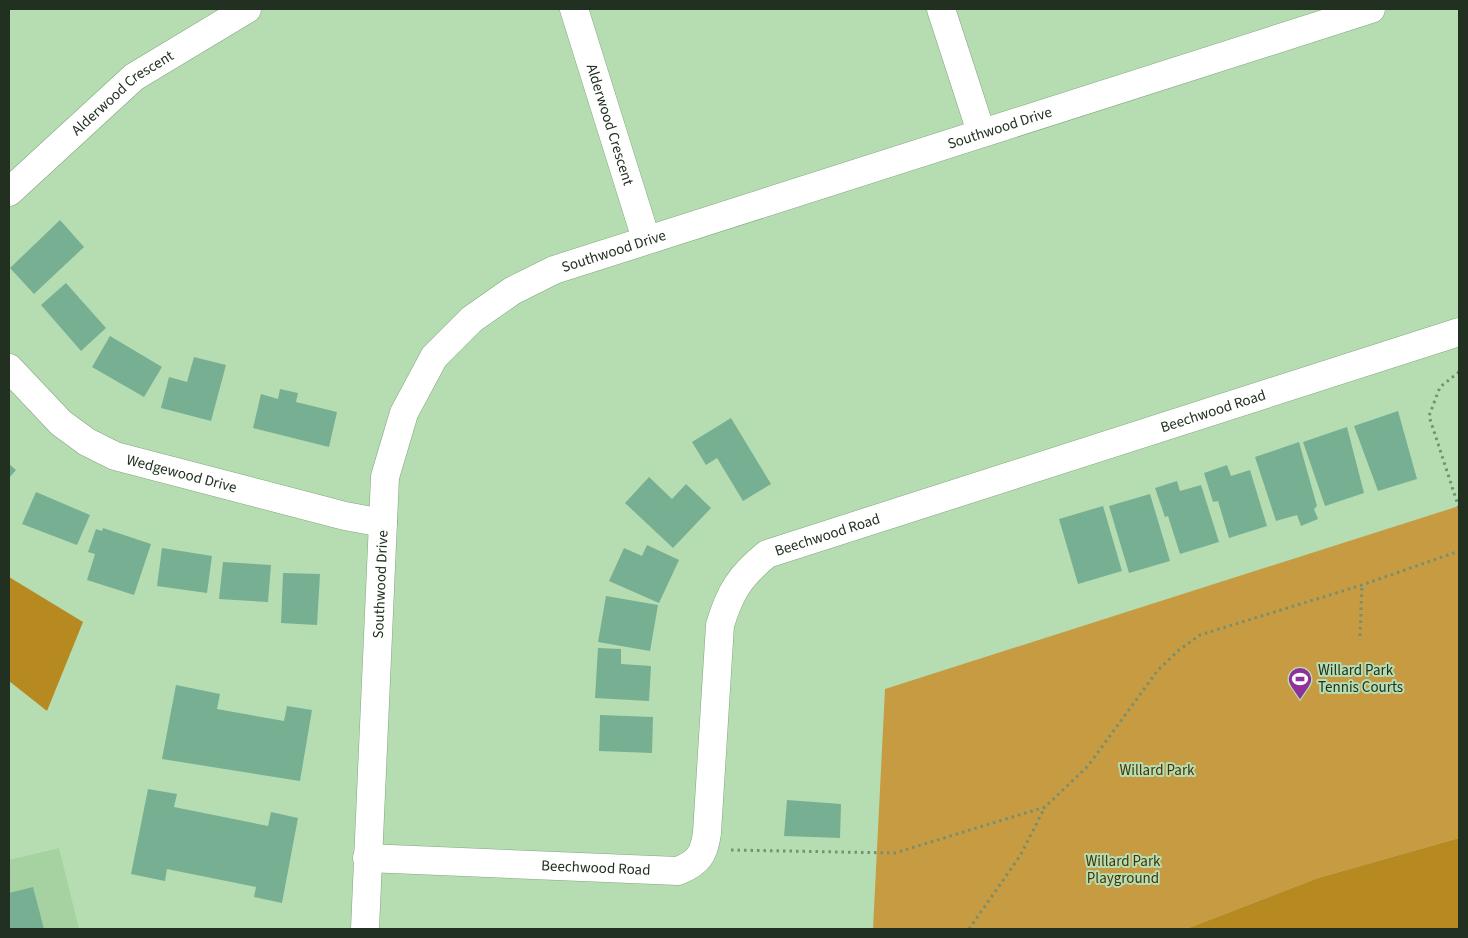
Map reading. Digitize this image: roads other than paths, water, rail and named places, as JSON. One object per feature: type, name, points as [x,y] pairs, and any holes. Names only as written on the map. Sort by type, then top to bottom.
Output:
[{"type":"street","name":"Alderwood Crescent","points":[[9,192],[134,77],[247,9]]},
{"type":"street","name":"Alderwood Crescent","points":[[574,9],[646,240]]},
{"type":"street","points":[[941,9],[981,132]]},
{"type":"street","name":"Southwood Drive","points":[[366,929],[367,858],[385,477],[404,413],[434,357],[472,319],[512,291],[554,270],[981,132],[1371,9]]},
{"type":"street","name":"Beechwood Road","points":[[367,858],[678,871],[692,866],[705,849],[720,625],[728,600],[739,580],[767,554],[1459,332]]},
{"type":"street","name":"Wedgewood Drive","points":[[9,368],[61,423],[87,442],[115,456],[345,516],[383,523]]},
{"type":"place","name":"Willard Park Tennis Courts","points":[[1300,700]]},
{"type":"park label","name":"Willard Park","points":[[1157,770]]},
{"type":"park label","name":"Willard Park Playground","points":[[1123,870]]}]
